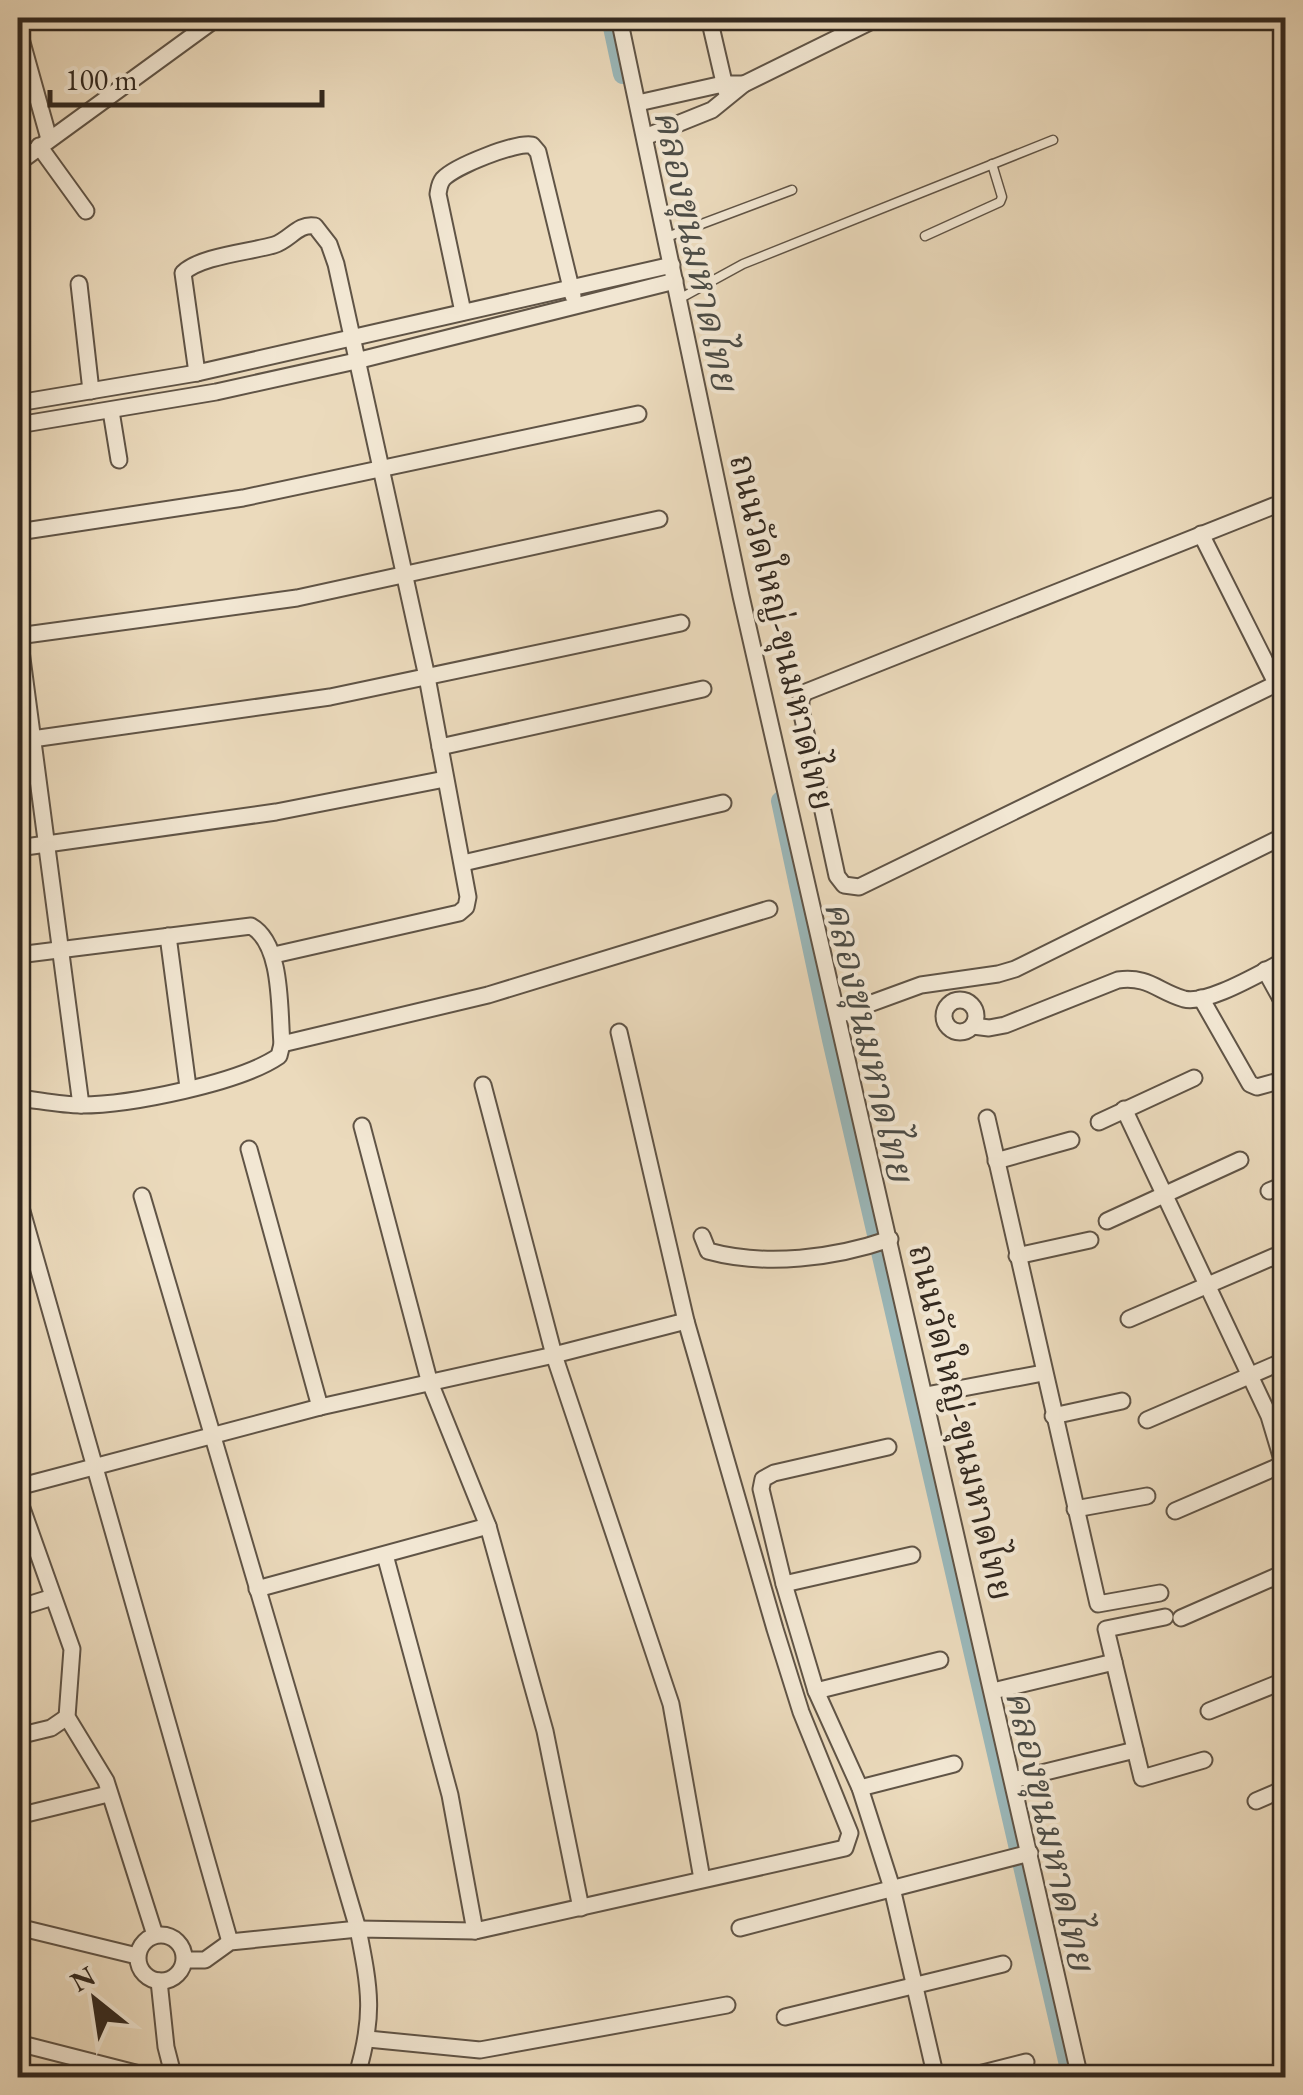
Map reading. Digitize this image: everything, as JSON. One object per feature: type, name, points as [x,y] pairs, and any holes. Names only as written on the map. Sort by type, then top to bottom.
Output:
[{"type":"street","points":[[18,163],[216,18]]},
{"type":"street","name":"ถนนวัดใหญ่-ขุนมหาดไทย","points":[[618,18],[667,238],[668,274],[679,299],[742,596],[839,1015],[885,1240],[926,1394],[1080,2078]]},
{"type":"street","points":[[709,18],[726,92]]},
{"type":"street","points":[[645,137],[684,124],[726,92],[878,18]]},
{"type":"street","points":[[18,28],[44,143],[86,210]]},
{"type":"street","points":[[638,103],[726,92]]},
{"type":"street","points":[[463,312],[438,194],[440,186],[455,171],[520,143],[532,145],[538,152],[575,306]]},
{"type":"street","points":[[197,374],[184,273],[198,264],[279,243],[308,224],[315,226],[329,244],[351,338],[427,677],[468,896],[463,911],[274,955]]},
{"type":"street","points":[[18,403],[197,374],[635,272],[668,274]]},
{"type":"street","points":[[18,425],[216,392],[356,362],[638,290],[668,274]]},
{"type":"street","points":[[79,284],[91,391]]},
{"type":"street","points":[[111,411],[119,460]]},
{"type":"street","points":[[18,532],[244,498],[638,414]]},
{"type":"street","points":[[1201,534],[1281,681],[859,887],[844,885],[837,876],[800,710],[806,692],[1201,534],[1286,501]]},
{"type":"street","points":[[18,636],[297,598],[659,519]]},
{"type":"street","points":[[26,740],[330,697],[681,624]]},
{"type":"street","points":[[18,628],[26,740],[47,844],[81,1105]]},
{"type":"street","points":[[440,747],[703,689]]},
{"type":"street","points":[[18,848],[276,812],[445,779]]},
{"type":"street","points":[[462,863],[724,802]]},
{"type":"street","points":[[839,1015],[941,980],[1015,969],[1286,834]]},
{"type":"street","points":[[282,1044],[488,995],[769,910]]},
{"type":"street","points":[[18,956],[252,926],[264,936],[274,955],[282,1044],[279,1056],[270,1063],[188,1088],[81,1105],[18,1098]]},
{"type":"street","points":[[168,936],[188,1088]]},
{"type":"street","points":[[972,1026],[976,1016],[973,1005],[963,1000],[952,1001],[945,1010],[947,1026],[957,1032],[972,1026],[1005,1025],[1118,980],[1137,978],[1187,1000],[1201,998],[1286,960]]},
{"type":"street","points":[[1265,970],[1286,1008]]},
{"type":"street","points":[[941,980],[952,1001]]},
{"type":"street","points":[[1201,998],[1250,1084],[1257,1086],[1286,1078]]},
{"type":"street","points":[[184,1960],[205,1960],[230,1942],[358,1929],[475,1932],[845,1848],[850,1832],[801,1712],[686,1321],[618,1032]]},
{"type":"street","points":[[1098,1122],[1194,1078]]},
{"type":"street","points":[[483,1086],[554,1355],[671,1704],[702,1879]]},
{"type":"street","points":[[1124,1110],[1251,1376],[1285,1467],[1175,1511]]},
{"type":"street","points":[[987,1118],[1098,1604],[1160,1593]]},
{"type":"street","points":[[362,1126],[429,1380],[488,1526],[545,1731],[581,1908]]},
{"type":"street","points":[[996,1162],[1071,1140]]},
{"type":"street","points":[[249,1149],[320,1407]]},
{"type":"street","points":[[1107,1221],[1240,1160]]},
{"type":"street","points":[[1269,1191],[1286,1184]]},
{"type":"street","points":[[142,1196],[358,1929],[370,1994],[368,2039],[356,2078]]},
{"type":"street","points":[[18,1197],[230,1942]]},
{"type":"street","points":[[702,1236],[708,1251],[718,1254],[777,1258],[820,1256],[885,1240]]},
{"type":"street","points":[[1017,1256],[1090,1240]]},
{"type":"street","points":[[1129,1319],[1280,1254]]},
{"type":"street","points":[[18,1487],[320,1407],[686,1321]]},
{"type":"street","points":[[1147,1420],[1286,1360]]},
{"type":"street","points":[[926,1394],[1043,1374]]},
{"type":"street","points":[[1053,1416],[1122,1400]]},
{"type":"street","points":[[888,1447],[774,1473],[764,1479],[761,1490],[816,1691],[860,1788],[892,1888],[936,2078]]},
{"type":"street","points":[[18,1496],[72,1649],[67,1717],[106,1781],[155,1935]]},
{"type":"street","points":[[1075,1509],[1147,1496]]},
{"type":"street","points":[[257,1589],[488,1526]]},
{"type":"street","points":[[385,1555],[450,1795],[475,1932]]},
{"type":"street","points":[[784,1584],[912,1555]]},
{"type":"street","points":[[1204,1760],[1142,1778],[1106,1629],[1173,1618],[1286,1572]]},
{"type":"street","points":[[18,1608],[53,1597]]},
{"type":"street","points":[[816,1691],[940,1660]]},
{"type":"street","points":[[993,1691],[1114,1662]]},
{"type":"street","points":[[1208,1712],[1286,1680]]},
{"type":"street","points":[[18,1736],[51,1728],[67,1717]]},
{"type":"street","points":[[1013,1780],[1135,1750]]},
{"type":"street","points":[[860,1788],[954,1764]]},
{"type":"street","points":[[1256,1801],[1286,1788]]},
{"type":"street","points":[[18,1816],[108,1794]]},
{"type":"street","points":[[740,1928],[1030,1854]]},
{"type":"street","points":[[18,1927],[137,1956]]},
{"type":"street","points":[[163,1934],[180,1943],[184,1960],[176,1976],[159,1981],[142,1973],[137,1956],[146,1940],[163,1934]]},
{"type":"street","points":[[785,2017],[1003,1964]]},
{"type":"street","points":[[159,1981],[166,2048],[174,2078]]},
{"type":"street","points":[[368,2039],[480,2050],[727,2004]]},
{"type":"street","points":[[18,2043],[155,2078]]},
{"type":"street","points":[[963,2078],[1026,2062]]},
{"type":"lane","points":[[679,299],[743,264],[1053,140]]},
{"type":"lane","points":[[925,236],[1000,202],[992,164]]},
{"type":"lane","points":[[667,238],[792,190]]},
{"type":"waterway","name":"คลองขุนมหาดไทย","points":[[611,18],[623,74]]},
{"type":"waterway","name":"คลองขุนมหาดไทย","points":[[781,801],[832,1040],[1072,2078]]}]
